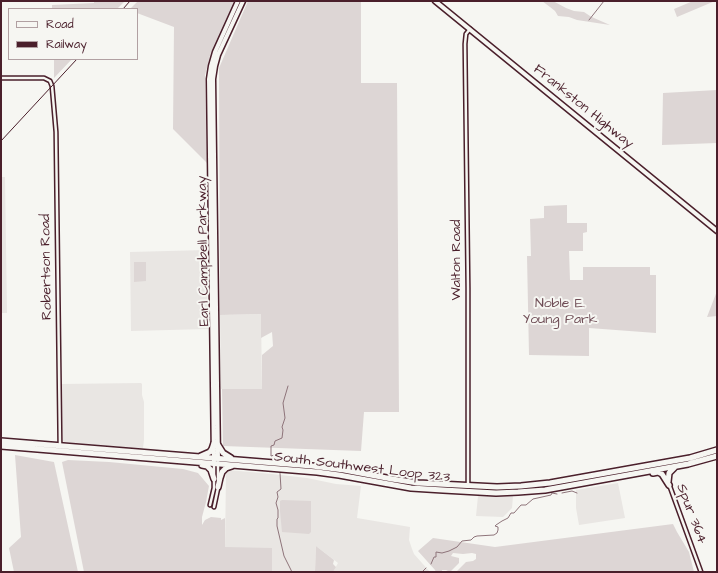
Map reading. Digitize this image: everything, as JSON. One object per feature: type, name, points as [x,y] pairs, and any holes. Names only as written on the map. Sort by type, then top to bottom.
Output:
[{"type":"highway","name":"South Southwest Loop 323","points":[[1,441],[196,462],[216,461],[312,466],[339,469],[406,481],[504,493],[532,491],[634,474],[717,450]]},
{"type":"highway","points":[[201,456],[210,452],[216,444],[223,453],[235,462],[223,471],[220,476],[218,487]]},
{"type":"highway","name":"South Southwest Loop 323","points":[[1,446],[201,456],[216,461]]},
{"type":"highway","name":"South Southwest Loop 323","points":[[235,462],[338,475],[411,488],[468,489],[544,484],[662,466],[676,466],[698,462],[717,456]]},
{"type":"highway","points":[[196,462],[210,469],[214,479]]},
{"type":"highway","points":[[302,471],[304,468],[312,466]]},
{"type":"highway","points":[[669,483],[670,473],[676,466]]},
{"type":"highway","points":[[634,474],[659,472],[669,483]]},
{"type":"main road","name":"Earl Campbell Parkway","points":[[216,461],[211,66],[215,52],[238,1]]},
{"type":"main road","name":"Earl Campbell Parkway","points":[[211,79],[217,58],[243,1]]},
{"type":"main road","name":"Frankston Highway","points":[[435,1],[717,231]]},
{"type":"street","name":"Walton Road","points":[[468,489],[468,292],[465,44],[466,35],[470,29]]},
{"type":"street","name":"Robertson Road","points":[[1,78],[44,78],[51,82],[52,86],[56,132],[60,448]]},
{"type":"street","name":"Earl Campbell Parkway","points":[[210,505],[213,495],[216,461]]},
{"type":"street","name":"Earl Campbell Parkway","points":[[214,507],[218,487],[216,461]]},
{"type":"street","name":"Spur 364","points":[[662,466],[701,572]]},
{"type":"shaded area","points":[[1,177],[5,177],[7,313],[1,313]]},
{"type":"shaded area","points":[[206,250],[208,329],[131,331],[130,252]]},
{"type":"shaded area","points":[[261,314],[262,389],[221,389],[220,315]]},
{"type":"shaded area","points":[[141,383],[144,402],[144,440],[142,449],[64,442],[62,440],[61,384]]},
{"type":"shaded area","points":[[228,470],[307,478],[336,484],[361,486],[357,518],[410,527],[409,540],[414,554],[430,572],[333,572],[338,563],[316,546],[315,571],[272,571],[225,547],[226,473]]},
{"type":"shaded area","points":[[618,483],[625,518],[579,525],[576,508],[576,490]]},
{"type":"shaded area","points":[[478,496],[513,496],[512,508],[503,517],[476,516]]},
{"type":"green space","points":[[94,1],[125,1],[118,8],[52,8],[52,5],[94,3]]},
{"type":"green space","points":[[138,1],[234,1],[211,52],[205,75],[207,163],[173,129],[174,27],[138,13],[138,8],[131,8]]},
{"type":"green space","points":[[248,1],[361,1],[361,83],[397,83],[399,412],[364,412],[361,451],[223,446],[222,389],[262,389],[262,355],[273,346],[272,332],[261,338],[261,314],[220,315],[219,68]]},
{"type":"green space","points":[[542,1],[553,1],[574,11],[584,12],[610,25],[558,16],[555,11]]},
{"type":"green space","points":[[693,1],[715,1],[677,17],[674,9]]},
{"type":"green space","points":[[54,60],[71,60],[54,78]]},
{"type":"green space","points":[[717,90],[717,143],[662,145],[663,93]]},
{"type":"green space","name":"Noble E. Young Park","points":[[567,205],[567,223],[587,223],[587,232],[583,233],[583,251],[569,251],[570,280],[583,280],[583,267],[650,267],[650,275],[656,275],[656,333],[589,328],[589,356],[529,355],[527,256],[531,256],[530,219],[544,218],[544,206]]},
{"type":"green space","points":[[134,262],[146,262],[146,281],[134,282]]},
{"type":"green space","points":[[717,291],[717,316],[707,317]]},
{"type":"green space","points":[[15,455],[54,462],[78,572],[14,572],[9,548],[21,537]]},
{"type":"green space","points":[[68,460],[109,462],[183,469],[198,473],[209,486],[202,517],[202,525],[205,520],[211,517],[221,518],[221,520],[225,518],[225,547],[272,548],[272,571],[315,571],[316,546],[334,560],[333,564],[336,567],[333,572],[84,572],[62,462]]},
{"type":"green space","points":[[280,501],[311,501],[311,532],[309,534],[282,532]]},
{"type":"green space","points":[[673,524],[689,552],[694,572],[456,572],[466,562],[476,559],[476,554],[453,553],[451,556],[459,558],[459,563],[450,572],[442,570],[442,572],[436,572],[418,551],[433,538],[495,547]]},
{"type":"waterway","points":[[589,20],[604,1]]},
{"type":"waterway","points":[[282,460],[282,457],[278,454],[271,456],[271,446],[274,445],[275,441],[282,438],[282,427],[285,418],[283,403],[288,386]]},
{"type":"waterway","points":[[280,473],[281,489],[277,492],[278,497],[276,503],[278,510],[277,526],[284,556],[292,572]]},
{"type":"waterway","points":[[562,493],[572,491],[577,493]]},
{"type":"waterway","points":[[431,564],[434,557],[436,557],[436,552],[442,553],[449,551],[457,547],[462,541],[471,540],[477,536],[494,535],[498,530],[498,527],[495,526],[508,518],[511,513],[514,513],[521,505],[526,505],[533,499],[551,495],[552,493],[557,494]]},
{"type":"waterway","points":[[423,572],[426,568]]},
{"type":"railway","points":[[124,8],[130,1]]},
{"type":"railway","points":[[1,141],[76,60]]}]
